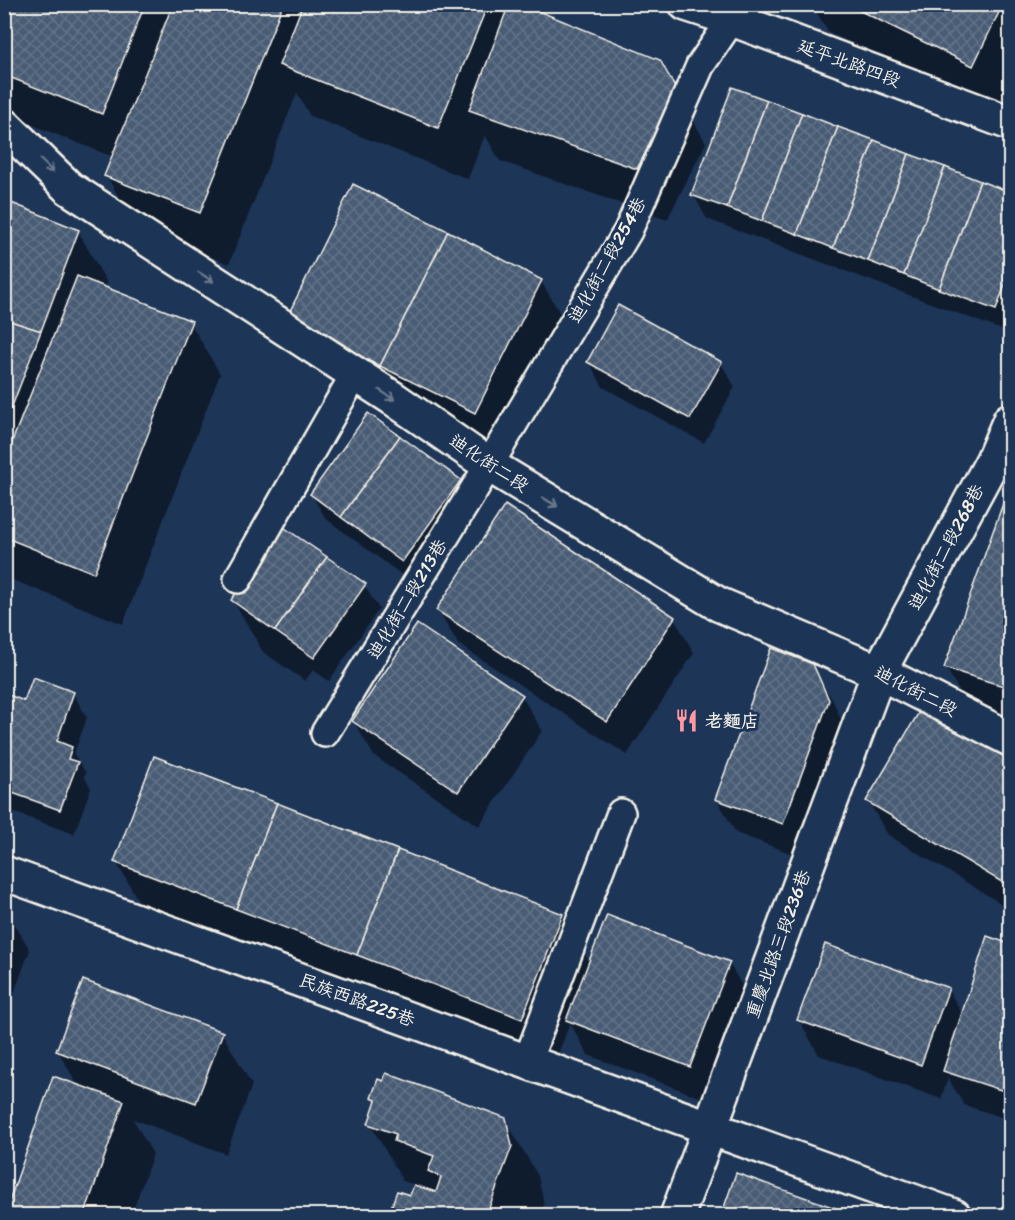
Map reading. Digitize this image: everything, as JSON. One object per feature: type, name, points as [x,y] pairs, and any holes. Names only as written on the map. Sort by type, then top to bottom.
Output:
[{"type":"street","name":"延平北路四段","points":[[686,4],[734,12],[1011,123]]},
{"type":"street","name":"迪化街二段","points":[[4,125],[69,188],[355,374],[489,465],[718,604],[879,672],[1011,739]]},
{"type":"street","name":"迪化街二段268巷","points":[[879,672],[993,460],[1011,420]]},
{"type":"street","name":"重慶北路三段236巷","points":[[677,1215],[879,672]]},
{"type":"street","name":"民族西路225巷","points":[[4,873],[954,1215]]},
{"type":"lane","name":"迪化街二段254巷","points":[[489,465],[628,231],[700,66],[734,12]]},
{"type":"lane","points":[[238,579],[355,374]]},
{"type":"lane","name":"迪化街二段213巷","points":[[326,733],[489,465]]},
{"type":"lane","points":[[527,1062],[621,813]]},
{"type":"building","points":[[9,4],[145,4],[102,114],[4,75],[4,15]]},
{"type":"building","points":[[173,4],[283,4],[200,213],[104,176]]},
{"type":"building","points":[[303,4],[488,4],[438,128],[279,65]]},
{"type":"building","points":[[509,4],[521,4],[660,60],[677,91],[637,169],[469,110]]},
{"type":"building","points":[[846,4],[1003,4],[973,66]]},
{"type":"building","points":[[732,87],[767,100],[727,208],[691,195]]},
{"type":"building","points":[[767,100],[802,113],[762,221],[727,208]]},
{"type":"building","points":[[802,113],[838,127],[797,234],[762,221]]},
{"type":"building","points":[[838,127],[874,140],[833,248],[797,234]]},
{"type":"building","points":[[874,140],[909,154],[868,261],[833,248]]},
{"type":"building","points":[[909,154],[945,167],[904,275],[868,261]]},
{"type":"building","points":[[945,167],[980,181],[939,289],[904,275]]},
{"type":"building","points":[[980,181],[1010,192],[1010,271],[996,310],[939,289]]},
{"type":"building","points":[[353,184],[448,231],[380,366],[286,319]]},
{"type":"building","points":[[4,200],[79,230],[41,331],[4,319]]},
{"type":"building","points":[[448,231],[542,280],[475,413],[380,366]]},
{"type":"building","points":[[77,276],[192,321],[94,573],[4,537],[4,462]]},
{"type":"building","points":[[618,305],[722,362],[690,419],[587,362]]},
{"type":"building","points":[[4,319],[41,331],[11,409],[4,406]]},
{"type":"building","points":[[368,413],[400,436],[341,517],[310,494]]},
{"type":"building","points":[[400,436],[461,480],[402,562],[341,517]]},
{"type":"building","points":[[1010,484],[1010,688],[944,668]]},
{"type":"building","points":[[505,505],[675,617],[607,722],[436,610]]},
{"type":"building","points":[[282,526],[327,557],[275,631],[231,600]]},
{"type":"building","points":[[327,557],[366,584],[314,658],[275,631]]},
{"type":"building","points":[[417,624],[523,695],[458,792],[352,721]]},
{"type":"building","points":[[771,648],[813,664],[829,700],[783,824],[715,799]]},
{"type":"building","points":[[33,677],[74,692],[57,741],[72,747],[68,759],[78,762],[60,810],[4,790],[4,693],[24,701]]},
{"type":"building","points":[[922,707],[1010,760],[1010,887],[866,801]]},
{"type":"building","points":[[154,756],[277,803],[236,909],[114,862]]},
{"type":"building","points":[[277,803],[398,850],[357,955],[236,909]]},
{"type":"building","points":[[398,850],[563,914],[522,1019],[357,955]]},
{"type":"building","points":[[607,915],[730,962],[690,1067],[566,1020]]},
{"type":"building","points":[[987,936],[1010,944],[1010,1093],[943,1071]]},
{"type":"building","points":[[825,944],[949,988],[921,1065],[797,1020]]},
{"type":"building","points":[[83,980],[223,1032],[196,1103],[56,1051]]},
{"type":"building","points":[[386,1073],[506,1118],[512,1146],[486,1216],[388,1216],[397,1191],[410,1195],[414,1185],[436,1192],[441,1177],[428,1171],[434,1156],[394,1141],[396,1134],[368,1124],[376,1100],[371,1098],[378,1079],[383,1081]]},
{"type":"building","points":[[53,1076],[124,1101],[84,1216],[4,1216]]},
{"type":"building","points":[[736,1173],[858,1216],[721,1216]]},
{"type":"place","name":"老麵店","points":[[687,721]]}]
